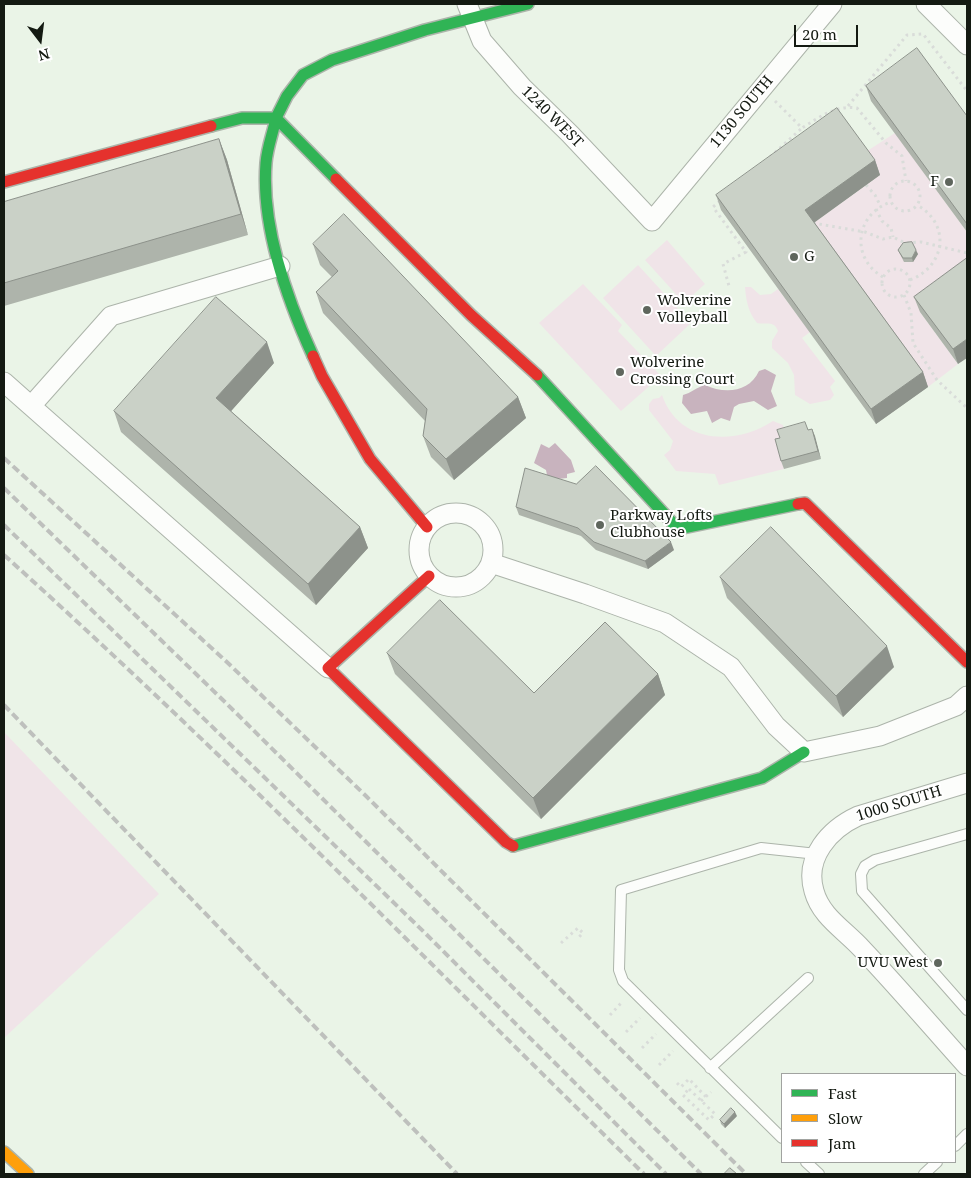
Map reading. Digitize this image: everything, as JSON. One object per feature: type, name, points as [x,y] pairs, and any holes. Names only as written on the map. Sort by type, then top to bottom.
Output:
[{"type":"main road","points":[[427,527],[370,459],[322,376],[295,316],[280,266],[266,202],[266,162],[276,118],[286,96],[303,75],[332,60],[425,30],[469,10],[528,4]]},
{"type":"main road","points":[[4,182],[242,118],[276,118],[471,315],[538,376],[678,529],[805,503],[967,662]]},
{"type":"main road","points":[[429,576],[328,668],[506,842],[514,846],[762,778],[804,752]]},
{"type":"main road","points":[[4,1152],[28,1174]]},
{"type":"street","name":"1130 SOUTH","points":[[652,220],[832,4]]},
{"type":"street","points":[[926,4],[967,45]]},
{"type":"street","name":"1240 WEST","points":[[469,10],[482,41],[522,87],[652,220]]},
{"type":"street","points":[[31,406],[111,316],[280,266]]},
{"type":"street","points":[[4,382],[328,668]]},
{"type":"street","points":[[451,514],[470,516],[478,520],[490,535],[493,544],[491,563],[481,577],[467,586],[450,587],[435,581],[429,576],[421,563],[419,548],[427,527],[442,516],[451,514]]},
{"type":"street","points":[[491,563],[666,623],[732,667],[776,726],[804,752],[880,736],[956,706],[967,696]]},
{"type":"street","name":"1000 SOUTH","points":[[967,783],[842,822],[830,832],[817,854],[812,876],[813,889],[825,913],[862,949],[967,1066]]},
{"type":"lane","points":[[967,834],[875,860],[866,866],[860,883],[862,891],[967,1010]]},
{"type":"lane","points":[[781,1137],[623,981],[619,970],[621,890],[760,848],[817,854]]},
{"type":"lane","points":[[710,1068],[808,978]]},
{"type":"lane","points":[[956,1145],[967,1134]]},
{"type":"lane","points":[[807,1163],[819,1174]]},
{"type":"lane","points":[[924,1174],[937,1163]]},
{"type":"path","points":[[847,107],[907,34],[923,34],[967,91]]},
{"type":"path","points":[[761,90],[802,128]]},
{"type":"path","points":[[765,161],[802,128],[828,112],[847,107],[857,108],[886,143],[902,156],[906,181]]},
{"type":"path","points":[[906,181],[912,183],[919,190],[920,196],[917,205],[911,210],[903,211],[896,208],[891,202],[890,193],[892,187],[897,183],[906,181]]},
{"type":"path","points":[[866,185],[875,195],[881,207]]},
{"type":"path","points":[[721,200],[713,207],[746,252],[723,264],[729,286]]},
{"type":"path","points":[[883,277],[872,270],[864,259],[860,247],[861,232],[869,216],[876,209],[891,202]]},
{"type":"path","points":[[910,280],[927,270],[935,260],[940,248],[939,235],[935,223],[928,212],[917,205]]},
{"type":"path","points":[[876,209],[882,220],[891,228],[893,237]]},
{"type":"path","points":[[813,223],[861,232],[883,239],[893,237],[905,243],[921,242],[967,253]]},
{"type":"path","points":[[898,268],[906,272],[910,280],[910,287],[904,295],[896,297],[889,295],[883,289],[883,277],[889,270],[898,268]]},
{"type":"path","points":[[904,295],[911,313],[913,343],[937,380],[967,408]]},
{"type":"path","points":[[561,943],[578,928],[583,933],[578,938]]},
{"type":"path","points":[[677,1083],[681,1087],[689,1079],[706,1097]]},
{"type":"path","points":[[689,1089],[702,1101],[715,1114],[709,1120],[683,1095],[689,1089]]},
{"type":"path","points":[[702,1101],[711,1092]]},
{"type":"shaded area","points":[[895,133],[967,232],[967,277],[920,312],[958,364],[928,387],[811,225],[880,175],[864,153]]},
{"type":"shaded area","points":[[667,240],[705,284],[684,303],[645,260]]},
{"type":"shaded area","name":"Wolverine Volleyball","points":[[638,265],[691,323],[656,356],[603,298]]},
{"type":"shaded area","points":[[583,284],[622,325],[618,331],[661,376],[621,411],[539,323]]},
{"type":"shaded area","points":[[745,287],[751,287],[760,295],[771,294],[778,289],[810,332],[802,338],[835,381],[830,387],[834,395],[830,400],[810,404],[795,395],[794,375],[788,363],[772,348],[772,341],[778,331],[772,324],[757,323],[751,315]]},
{"type":"shaded area","points":[[765,369],[776,375],[771,391],[777,406],[768,410],[754,401],[739,404],[734,407],[730,421],[721,418],[712,423],[707,411],[691,414],[682,403],[683,395],[699,387],[705,385],[720,390],[735,390],[749,384],[759,371]]},
{"type":"shaded area","points":[[662,395],[670,411],[681,423],[695,431],[710,436],[726,437],[742,434],[758,429],[773,421],[783,425],[786,436],[778,447],[784,469],[719,485],[715,474],[676,471],[664,455],[670,450],[673,441],[649,410],[649,404],[653,399],[659,398]]},
{"type":"shaded area","points":[[555,443],[571,460],[575,472],[567,474],[567,478],[548,480],[546,470],[534,463],[541,444],[549,448]]},
{"type":"shaded area","points":[[4,732],[159,894],[4,1038]]},
{"type":"building","name":"F","points":[[917,48],[967,116],[967,224],[866,86]]},
{"type":"building","name":"G","points":[[837,108],[875,160],[805,210],[923,372],[871,409],[716,195]]},
{"type":"building","points":[[219,139],[241,214],[4,283],[4,202]]},
{"type":"building","points":[[344,214],[518,397],[446,459],[423,436],[427,409],[316,292],[338,271],[313,244]]},
{"type":"building","points":[[912,242],[916,250],[912,258],[903,258],[898,250],[903,243]]},
{"type":"building","points":[[967,258],[967,339],[953,349],[914,297]]},
{"type":"building","points":[[216,297],[267,342],[216,398],[360,527],[308,584],[114,411]]},
{"type":"building","points":[[805,422],[808,430],[812,429],[818,451],[781,461],[775,439],[780,438],[777,430]]},
{"type":"building","name":"Parkway Lofts Clubhouse","points":[[596,466],[671,542],[645,561],[594,542],[578,528],[516,507],[525,468],[576,484]]},
{"type":"building","points":[[771,527],[887,646],[836,696],[720,577]]},
{"type":"building","points":[[440,600],[534,693],[605,622],[658,674],[533,798],[387,653]]},
{"type":"building","points":[[731,1108],[735,1112],[724,1124],[720,1120]]},
{"type":"building","points":[[730,1168],[737,1174],[724,1174]]},
{"type":"railway","points":[[4,458],[229,664],[366,796],[746,1174]]},
{"type":"railway","points":[[4,488],[227,704],[701,1174]]},
{"type":"railway","points":[[4,525],[424,932],[666,1174]]},
{"type":"railway","points":[[4,555],[248,783],[644,1174]]},
{"type":"railway","points":[[4,705],[457,1174]]},
{"type":"traffic: fast","points":[[336,179],[276,118],[287,96],[303,75],[332,60],[425,30],[528,4]]},
{"type":"traffic: fast","points":[[211,126],[242,118],[276,118],[266,163],[268,212],[272,237],[285,286],[313,356]]},
{"type":"traffic: fast","points":[[537,375],[678,529],[798,504]]},
{"type":"traffic: fast","points":[[513,846],[762,778],[804,752]]},
{"type":"traffic: slow","points":[[4,1152],[28,1174]]},
{"type":"traffic: jam","points":[[4,182],[211,126]]},
{"type":"traffic: jam","points":[[336,179],[471,315],[537,375]]},
{"type":"traffic: jam","points":[[313,356],[322,376],[370,459],[427,527]]},
{"type":"traffic: jam","points":[[798,504],[805,503],[967,662]]},
{"type":"traffic: jam","points":[[429,576],[328,668],[506,842],[513,846]]},
{"type":"place","name":"F","points":[[949,182]]},
{"type":"place","name":"G","points":[[794,257]]},
{"type":"place","name":"Wolverine Volleyball","points":[[647,310]]},
{"type":"place","name":"Wolverine Crossing Court","points":[[620,372]]},
{"type":"place","name":"Parkway Lofts Clubhouse","points":[[600,525]]},
{"type":"place","name":"UVU West","points":[[938,963]]}]
